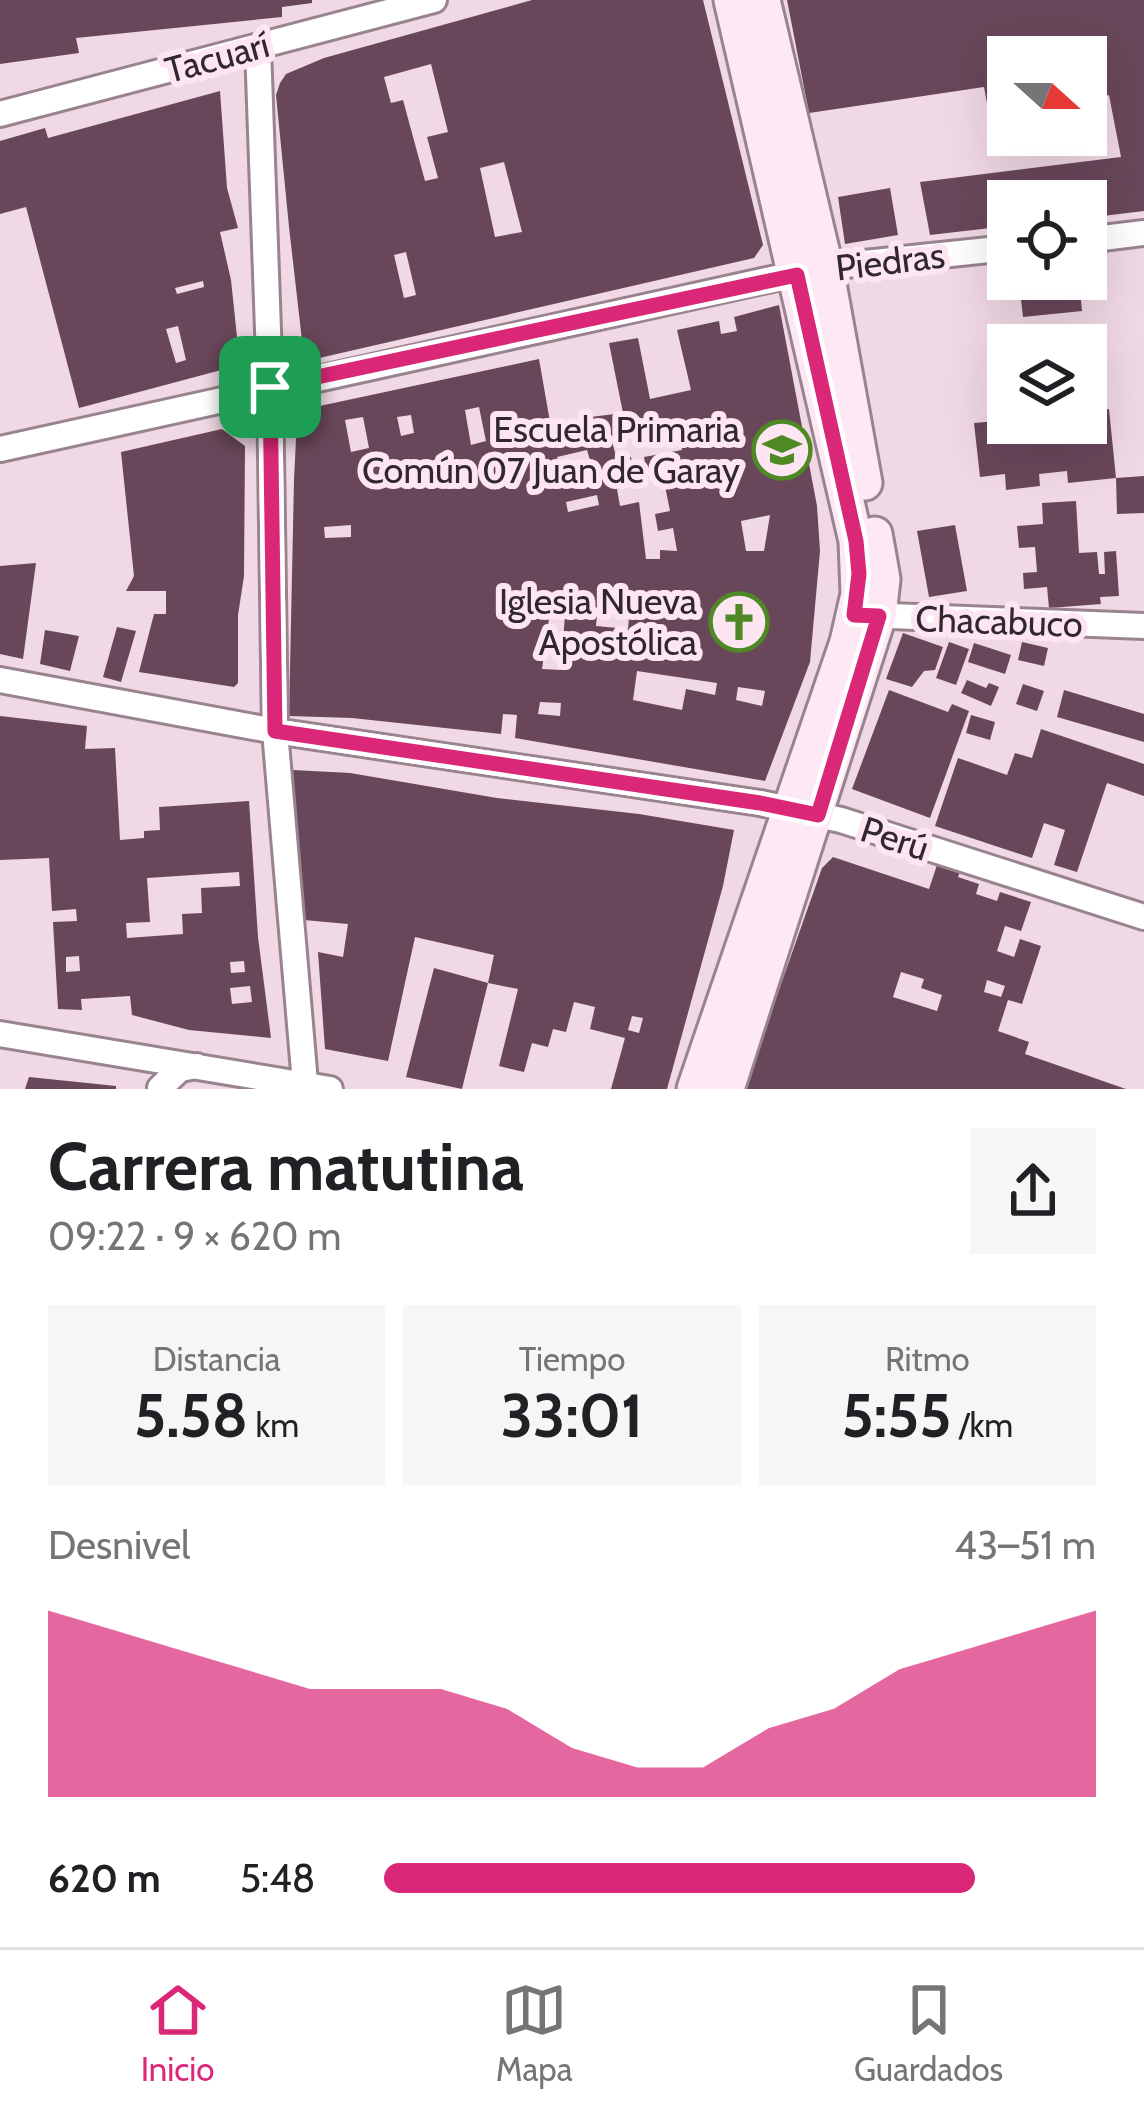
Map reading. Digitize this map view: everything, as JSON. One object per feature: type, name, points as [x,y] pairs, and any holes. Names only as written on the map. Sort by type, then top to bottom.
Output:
[{"type":"main road","points":[[730,0],[811,271]]},
{"type":"main road","points":[[727,1089],[803,812],[883,579],[811,271],[763,0]]},
{"type":"main road","points":[[694,1089],[803,812]]},
{"type":"street","name":"Tacuarí","points":[[0,114],[434,0]]},
{"type":"street","points":[[0,1034],[318,1086],[275,731],[258,47]]},
{"type":"street","points":[[1107,237],[1144,233]]},
{"type":"street","name":"Piedras","points":[[0,448],[811,271],[987,250]]},
{"type":"street","name":"Chacabuco","points":[[867,615],[1144,626]]},
{"type":"street","name":"Perú","points":[[0,680],[275,731],[803,812],[1144,917]]},
{"type":"street","points":[[160,1088],[170,1060]]},
{"type":"street","points":[[160,1088],[181,1069],[199,1065]]},
{"type":"building","points":[[0,0],[312,3],[282,7],[282,17],[76,38],[79,53],[0,64]]},
{"type":"building","points":[[532,0],[703,0],[763,245],[754,258],[315,359],[303,349],[276,95],[286,74],[324,58]],"holes":[[[431,64],[448,132],[427,137],[438,178],[425,181],[403,100],[391,103],[384,77]],[[504,162],[522,232],[495,237],[480,168]],[[406,252],[416,295],[404,298],[394,255]]]},
{"type":"building","points":[[787,0],[1144,0],[1144,211],[1107,215],[1107,180],[987,180],[987,228],[930,235],[920,182],[1121,157],[1107,96],[1107,36],[987,36],[987,103],[984,87],[809,113]]},
{"type":"building","points":[[220,91],[227,188],[238,228],[220,232],[231,280],[240,365],[79,408],[26,207],[0,214],[0,141],[45,128],[48,138]],"holes":[[[203,281],[204,287],[177,294],[175,288]],[[178,326],[186,360],[176,363],[166,329]]]},
{"type":"building","points":[[890,188],[898,235],[845,244],[838,197]]},
{"type":"building","points":[[1021,300],[1081,300],[1082,311],[1023,317]]},
{"type":"building","points":[[779,305],[817,506],[820,551],[810,662],[765,781],[515,738],[517,715],[503,714],[501,734],[289,716],[294,480],[301,410],[539,359],[550,422],[623,413],[609,343],[638,338],[650,399],[691,390],[677,330],[719,321],[721,334],[737,331],[734,317]],"holes":[[[479,407],[486,441],[471,445],[465,410]],[[411,415],[414,433],[401,436],[397,417]],[[363,417],[369,448],[351,452],[345,420]],[[654,419],[657,443],[680,438],[682,450],[644,457],[647,474],[662,471],[670,511],[655,514],[658,531],[673,528],[677,551],[660,550],[660,559],[646,559],[639,502],[620,506],[617,489],[637,485],[631,457],[617,460],[613,445],[627,442],[625,425]],[[587,450],[590,460],[559,466],[557,457]],[[597,495],[599,505],[568,512],[566,502]],[[770,515],[764,551],[746,551],[741,521]],[[351,525],[351,537],[325,538],[324,527]],[[598,603],[630,606],[628,629],[596,626]],[[550,611],[565,614],[561,670],[542,669]],[[637,671],[717,683],[715,695],[686,689],[682,710],[633,700]],[[738,687],[765,691],[762,706],[736,700]],[[540,702],[561,703],[560,716],[538,714]]]},
{"type":"building","points":[[1107,409],[1116,478],[1068,483],[1067,471],[1039,474],[1040,486],[1006,490],[1005,474],[980,477],[974,423],[987,422],[987,444],[1107,444]]},
{"type":"building","points":[[222,429],[245,446],[244,576],[238,615],[238,683],[234,687],[139,672],[154,614],[166,614],[166,591],[126,591],[134,576],[121,452]]},
{"type":"building","points":[[1144,476],[1144,513],[1117,514],[1116,478]]},
{"type":"building","points":[[1076,501],[1079,553],[1097,552],[1099,574],[1105,574],[1104,552],[1116,551],[1119,596],[1100,597],[1101,604],[1049,608],[1047,587],[1024,589],[1023,573],[1037,572],[1035,547],[1019,548],[1017,526],[1043,524],[1042,503]]},
{"type":"building","points":[[955,525],[967,591],[929,597],[917,531]]},
{"type":"building","points":[[36,563],[23,659],[0,654],[0,566]]},
{"type":"building","points":[[117,627],[136,631],[121,682],[103,677]]},
{"type":"building","points":[[45,630],[79,636],[70,671],[40,664]]},
{"type":"building","points":[[903,633],[943,647],[935,670],[924,671],[912,687],[886,679]]},
{"type":"building","points":[[949,642],[969,649],[956,685],[936,678]]},
{"type":"building","points":[[1022,642],[1048,648],[1044,666],[1018,660]]},
{"type":"building","points":[[974,643],[1011,655],[1005,674],[968,662]]},
{"type":"building","points":[[967,680],[986,688],[989,683],[999,687],[991,706],[961,693]]},
{"type":"building","points":[[1023,684],[1044,691],[1037,711],[1016,704]]},
{"type":"building","points":[[889,690],[948,712],[952,704],[969,711],[930,818],[852,789]]},
{"type":"building","points":[[1064,690],[1144,714],[1144,742],[1057,717]]},
{"type":"building","points":[[971,715],[995,722],[990,740],[966,733]]},
{"type":"building","points":[[0,716],[87,726],[85,749],[115,748],[120,840],[144,838],[144,831],[160,830],[159,807],[249,801],[258,937],[271,1038],[189,1030],[132,1015],[130,996],[81,999],[82,1010],[58,1009],[53,922],[77,921],[76,909],[52,911],[49,858],[0,860]],"holes":[[[239,872],[240,886],[201,888],[202,913],[182,914],[183,934],[127,938],[126,923],[150,922],[147,878]],[[79,956],[80,971],[66,972],[66,957]],[[244,961],[245,972],[231,973],[230,962]],[[250,986],[252,1002],[232,1004],[230,988]]]},
{"type":"building","points":[[1041,729],[1144,764],[1144,796],[1107,783],[1077,872],[1054,865],[1065,830],[1044,823],[1032,858],[935,826],[958,758],[1007,775],[1015,753],[1032,758]]},
{"type":"building","points":[[293,770],[350,773],[734,830],[667,1089],[611,1089],[625,1038],[590,1029],[595,1007],[574,1002],[566,1032],[553,1029],[548,1047],[532,1043],[524,1072],[499,1066],[518,989],[488,983],[494,955],[415,937],[388,1061],[325,1049],[318,952],[343,957],[348,924],[304,920]],"holes":[[[632,1016],[643,1018],[639,1033],[628,1030]]]},
{"type":"building","points":[[833,857],[929,889],[938,862],[961,869],[958,877],[979,884],[976,894],[997,901],[1000,892],[1031,902],[1021,931],[1005,926],[997,951],[1014,957],[1020,939],[1041,946],[1022,1004],[1008,1000],[998,1031],[1029,1042],[1025,1054],[1126,1089],[744,1089],[822,868]],"holes":[[[901,972],[924,979],[921,988],[942,995],[937,1011],[893,997]],[[987,980],[1005,986],[1001,997],[984,992]]]},
{"type":"building","points":[[434,968],[488,983],[462,1089],[406,1077]]},
{"type":"building","points":[[29,1077],[116,1086],[116,1089],[25,1089]]},
{"type":"place","name":"Escuela Primaria Común 07 Juan de Garay","points":[[782,450]]},
{"type":"place","name":"Iglesia Nueva Apostólica","points":[[739,622]]},
{"type":"route","points":[[797,275],[856,541],[859,574],[854,615],[879,616],[818,815],[275,731],[270,387],[797,275]]}]
